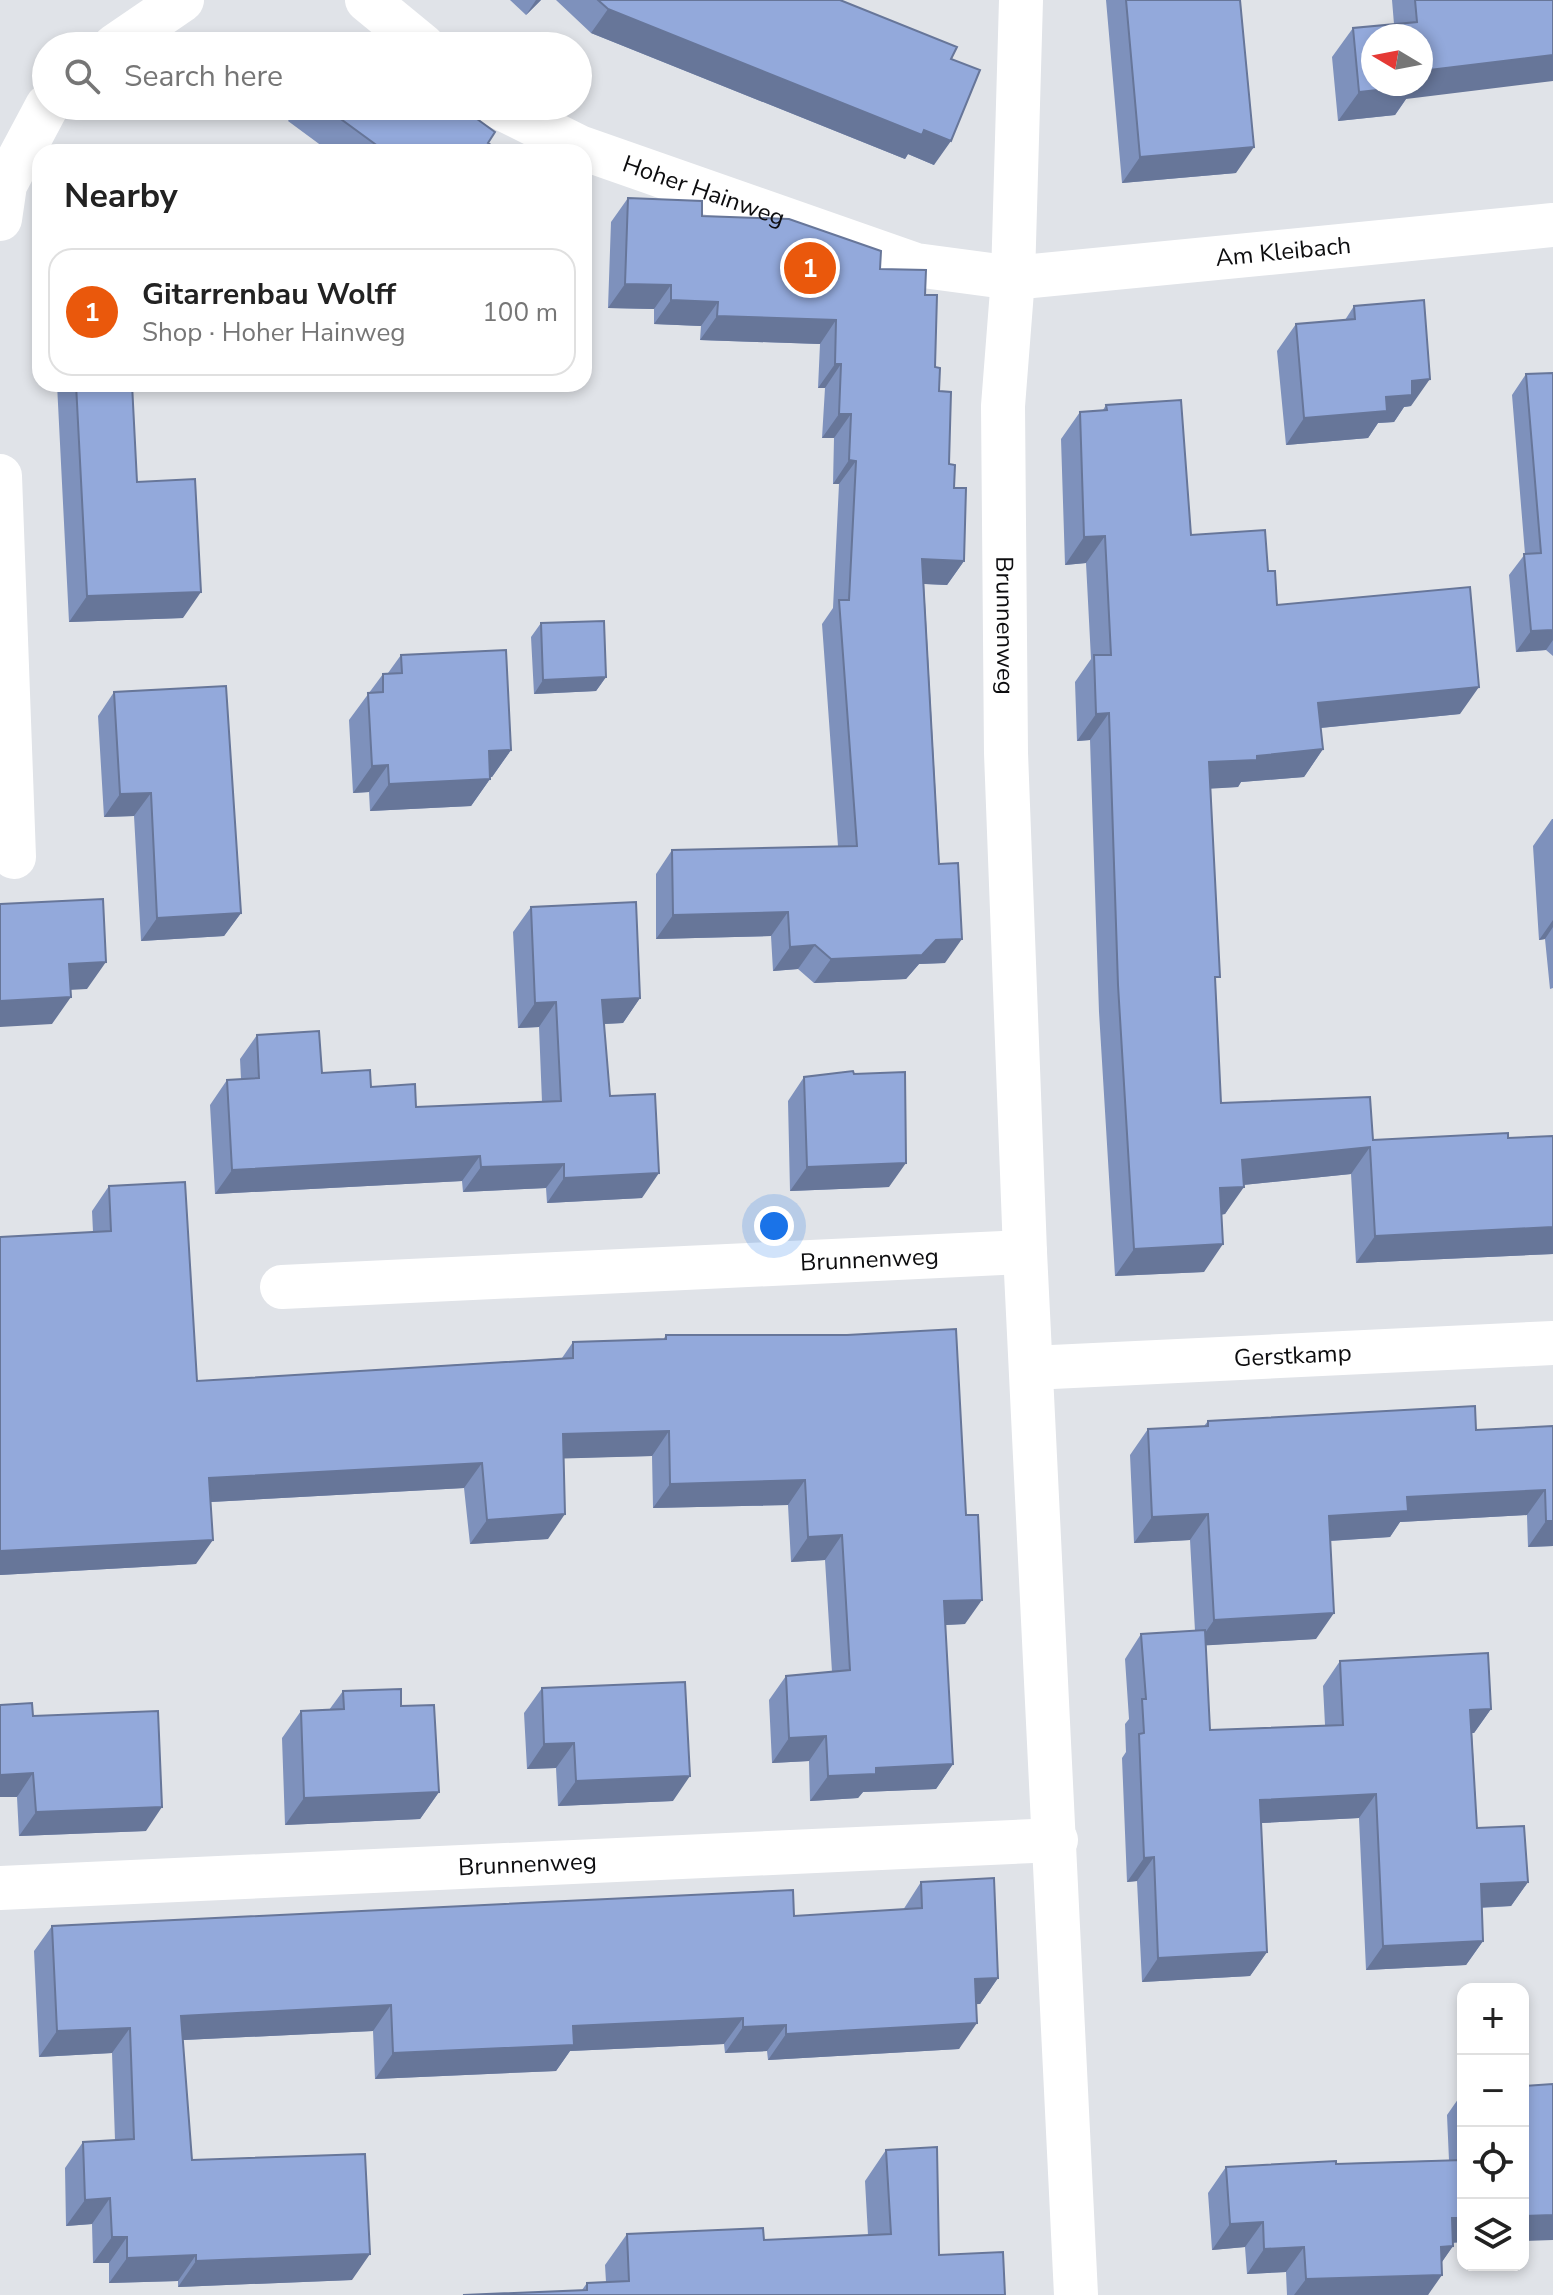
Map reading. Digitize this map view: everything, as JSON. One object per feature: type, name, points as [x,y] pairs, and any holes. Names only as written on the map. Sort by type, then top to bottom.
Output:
[{"type":"street","points":[[135,32],[182,0]]},
{"type":"street","points":[[367,0],[406,32]]},
{"type":"street","name":"Brunnenweg","points":[[1021,0],[1013,278],[1003,406],[1006,753],[1025,1252],[1076,2295]]},
{"type":"street","points":[[0,219],[5,185],[40,120]]},
{"type":"street","name":"Hoher Hainweg","points":[[525,120],[573,144]]},
{"type":"street","name":"Hoher Hainweg","points":[[592,152],[916,265],[1013,278]]},
{"type":"street","name":"Am Kleibach","points":[[1013,278],[1553,225]]},
{"type":"street","points":[[0,476],[14,857]]},
{"type":"street","name":"Brunnenweg","points":[[282,1287],[1025,1252]]},
{"type":"street","name":"Gerstkamp","points":[[1031,1368],[1553,1343]]},
{"type":"street","name":"Brunnenweg","points":[[0,1888],[1056,1840]]},
{"type":"building","points":[[598,0],[840,0],[957,47],[951,59],[980,70],[951,141],[924,130],[922,135],[608,9]]},
{"type":"building","points":[[1126,0],[1240,0],[1254,147],[1140,157]]},
{"type":"building","points":[[1415,0],[1553,0],[1553,55],[1433,70],[1433,24],[1396,24],[1417,22]]},
{"type":"building","points":[[1361,27],[1361,92],[1359,92],[1353,28]]},
{"type":"building","points":[[342,120],[478,120],[495,132],[490,144],[375,144]]},
{"type":"building","points":[[628,198],[702,201],[702,216],[789,219],[881,251],[880,269],[926,270],[925,295],[937,295],[935,367],[940,368],[939,391],[951,392],[949,464],[955,465],[954,488],[966,488],[964,561],[922,559],[939,864],[958,863],[962,939],[936,940],[922,955],[831,959],[815,945],[790,947],[788,912],[673,915],[672,850],[857,846],[839,600],[849,600],[856,461],[849,460],[851,414],[839,414],[841,364],[835,364],[836,320],[717,316],[718,302],[671,300],[671,285],[625,284]]},
{"type":"building","points":[[1424,300],[1430,379],[1412,381],[1412,395],[1386,397],[1387,411],[1304,418],[1296,324],[1355,319],[1354,306]]},
{"type":"building","points":[[1553,373],[1553,630],[1531,631],[1524,554],[1541,553],[1526,374]]},
{"type":"building","points":[[76,392],[132,392],[137,482],[195,479],[201,592],[87,596]]},
{"type":"building","points":[[1181,400],[1191,535],[1265,530],[1268,571],[1275,571],[1277,605],[1470,587],[1479,687],[1318,703],[1323,749],[1257,756],[1257,760],[1209,762],[1220,977],[1215,977],[1221,1103],[1370,1097],[1373,1140],[1508,1133],[1508,1138],[1553,1136],[1553,1227],[1375,1236],[1370,1147],[1242,1160],[1244,1187],[1220,1188],[1223,1244],[1134,1249],[1118,985],[1109,713],[1096,714],[1094,655],[1111,655],[1105,536],[1084,537],[1080,412],[1107,410],[1106,405]]},
{"type":"building","points":[[604,621],[606,677],[543,680],[541,623]]},
{"type":"building","points":[[506,650],[511,750],[489,751],[490,779],[389,784],[388,765],[372,766],[368,693],[383,692],[383,674],[402,673],[401,655]]},
{"type":"building","points":[[226,686],[241,913],[157,918],[151,793],[120,794],[114,692]]},
{"type":"building","points":[[103,899],[106,962],[69,964],[71,997],[0,1001],[0,904]]},
{"type":"building","points":[[636,902],[640,998],[602,1000],[610,1096],[655,1094],[659,1173],[564,1178],[564,1164],[481,1167],[480,1156],[232,1170],[227,1080],[259,1078],[257,1035],[319,1031],[322,1073],[370,1070],[371,1087],[415,1084],[416,1107],[561,1101],[556,1002],[535,1003],[531,907]]},
{"type":"building","points":[[853,1071],[854,1074],[905,1072],[906,1163],[807,1167],[804,1077]]},
{"type":"building","points":[[185,1182],[197,1381],[573,1358],[573,1342],[666,1339],[666,1335],[847,1335],[956,1329],[966,1515],[978,1515],[982,1600],[944,1601],[953,1764],[876,1768],[876,1774],[828,1776],[826,1736],[789,1738],[786,1676],[850,1670],[842,1535],[808,1537],[805,1480],[670,1484],[669,1431],[563,1434],[565,1514],[487,1520],[482,1463],[209,1478],[213,1540],[0,1551],[0,1237],[111,1231],[109,1186]]},
{"type":"building","points":[[1475,1406],[1476,1430],[1553,1426],[1553,1521],[1546,1521],[1545,1490],[1407,1497],[1408,1511],[1329,1516],[1334,1613],[1214,1620],[1208,1514],[1152,1517],[1148,1429],[1208,1426],[1208,1421]]},
{"type":"building","points":[[1205,1630],[1210,1730],[1343,1725],[1340,1661],[1488,1653],[1491,1709],[1470,1710],[1477,1828],[1524,1826],[1528,1882],[1481,1884],[1483,1941],[1383,1946],[1376,1794],[1260,1800],[1267,1952],[1158,1958],[1154,1857],[1144,1858],[1139,1734],[1144,1733],[1142,1699],[1146,1699],[1141,1634]]},
{"type":"building","points":[[685,1682],[690,1776],[576,1781],[574,1743],[544,1744],[542,1688]]},
{"type":"building","points":[[401,1689],[401,1706],[434,1705],[439,1792],[304,1798],[301,1711],[344,1709],[343,1691]]},
{"type":"building","points":[[32,1703],[33,1716],[158,1711],[162,1807],[36,1812],[33,1773],[0,1775],[0,1705]]},
{"type":"building","points":[[994,1878],[998,1978],[975,1979],[977,2023],[786,2034],[786,2025],[743,2027],[743,2018],[573,2026],[574,2045],[393,2053],[391,2005],[181,2016],[192,2160],[365,2154],[370,2254],[196,2261],[196,2255],[127,2258],[127,2237],[112,2237],[110,2198],[85,2200],[83,2142],[134,2139],[130,2028],[57,2031],[52,1926],[793,1890],[794,1916],[922,1908],[921,1882]]},
{"type":"building","points":[[1553,2084],[1553,2215],[1529,2216],[1529,2086]]},
{"type":"building","points":[[937,2147],[939,2255],[1003,2252],[1005,2295],[463,2295],[587,2290],[587,2283],[629,2281],[627,2234],[763,2228],[764,2240],[891,2234],[886,2150]]},
{"type":"building","points":[[1457,2160],[1457,2218],[1452,2218],[1453,2246],[1441,2247],[1442,2275],[1306,2279],[1304,2247],[1264,2249],[1263,2222],[1230,2224],[1226,2167],[1336,2161],[1336,2164]]},
{"type":"place","name":"Gitarrenbau Wolff","points":[[810,268]]}]
